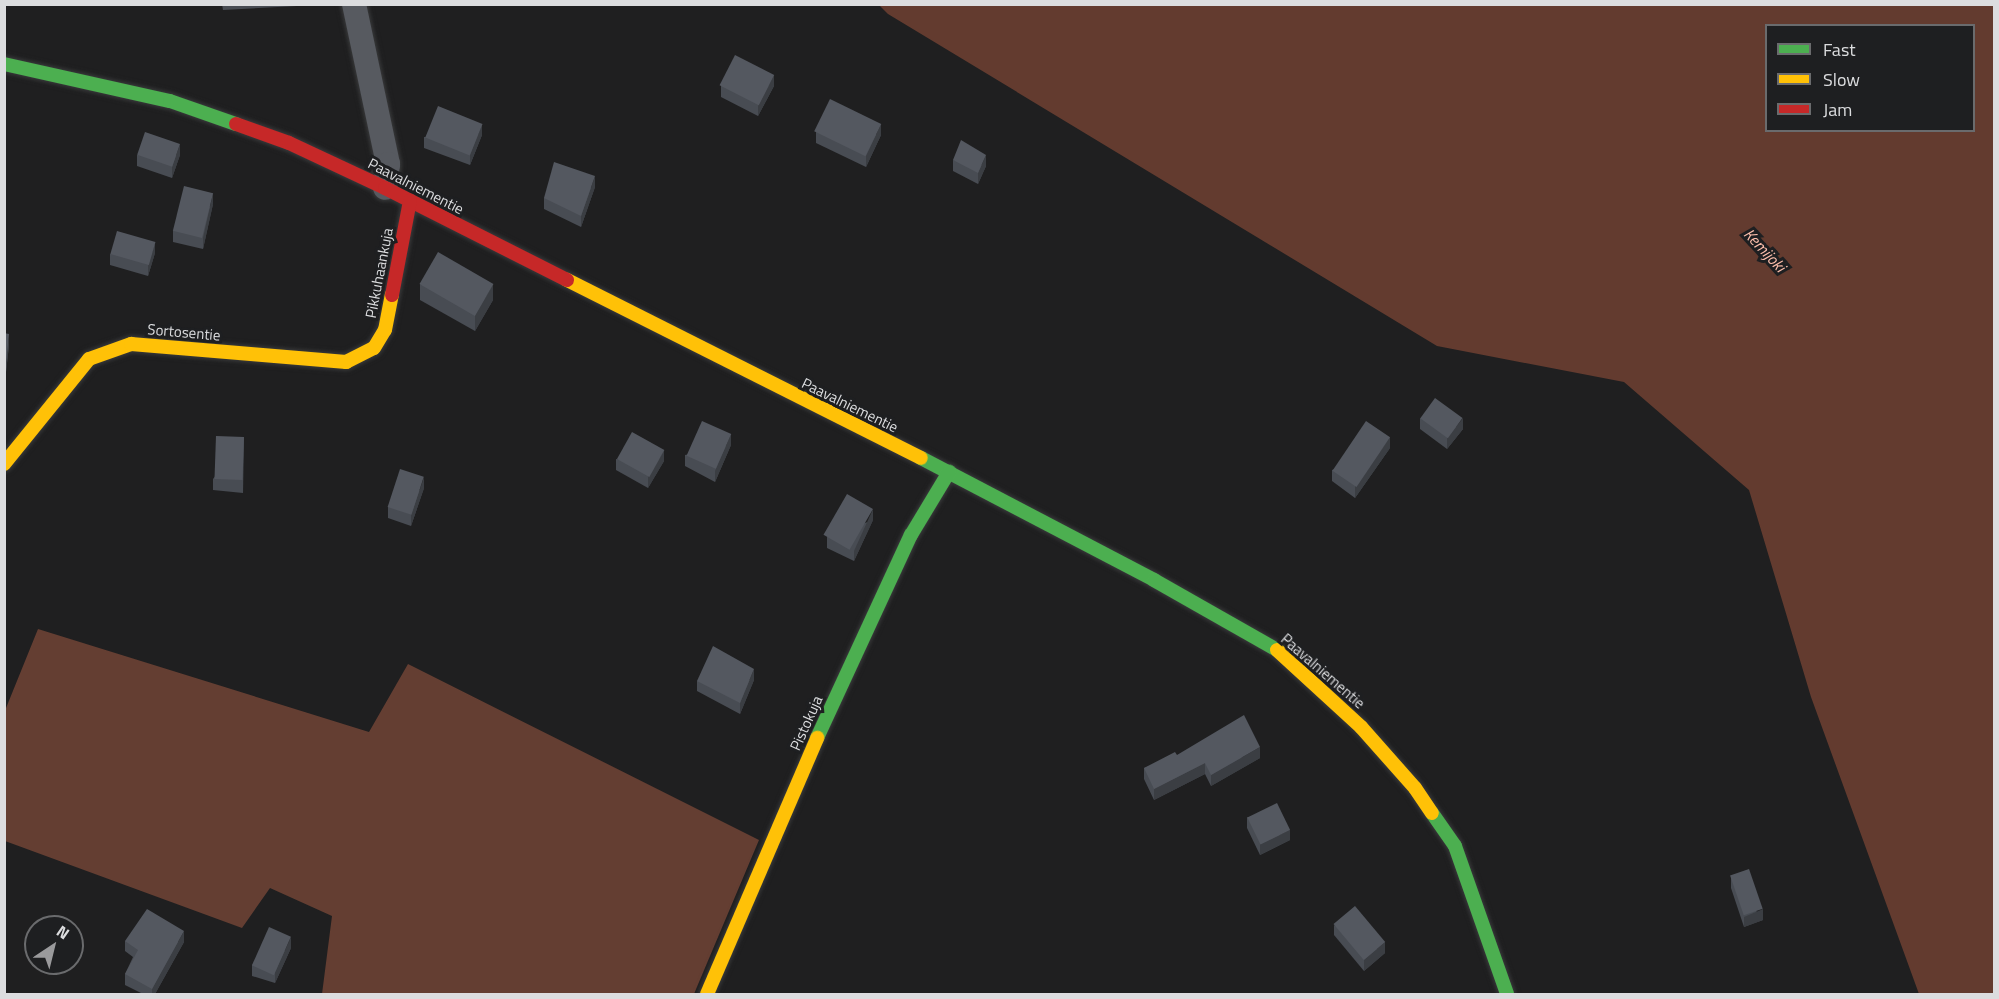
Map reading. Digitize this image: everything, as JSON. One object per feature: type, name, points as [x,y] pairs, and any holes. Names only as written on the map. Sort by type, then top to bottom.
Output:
[{"type":"street","points":[[354,4],[388,164],[385,188]]},
{"type":"street","name":"Paavalniementie","points":[[4,64],[170,101],[289,143],[385,188],[949,472],[1154,580],[1275,648],[1317,684],[1361,727],[1415,788],[1455,846],[1507,994]]},
{"type":"street","name":"Pikkuhaankuja","points":[[374,348],[385,330],[410,201]]},
{"type":"street","name":"Sortosentie","points":[[4,464],[89,359],[131,344],[346,362],[374,348]]},
{"type":"street","name":"Pistokuja","points":[[707,994],[828,711],[911,535],[949,472]]},
{"type":"shaded area","points":[[38,629],[369,732],[408,664],[759,840],[694,994],[322,994],[332,916],[270,888],[242,928],[5,841],[4,713]]},
{"type":"water","name":"Kemijoki","points":[[879,5],[1994,5],[1994,994],[1919,994],[1811,697],[1749,490],[1624,382],[1437,346],[888,14]]},
{"type":"building","points":[[735,55],[774,75],[759,105],[720,85]]},
{"type":"building","points":[[830,99],[881,124],[865,156],[814,131]]},
{"type":"building","points":[[438,106],[483,124],[470,156],[425,138]]},
{"type":"building","points":[[145,132],[180,144],[172,167],[137,155]]},
{"type":"building","points":[[961,140],[986,155],[978,173],[953,160]]},
{"type":"building","points":[[554,162],[595,176],[581,216],[544,198]]},
{"type":"building","points":[[184,186],[213,193],[202,238],[173,231]]},
{"type":"building","points":[[117,231],[155,242],[149,265],[110,254]]},
{"type":"building","points":[[438,252],[493,284],[475,316],[420,284]]},
{"type":"building","points":[[4,333],[9,334],[6,362],[4,361]]},
{"type":"building","points":[[1435,398],[1463,418],[1448,438],[1420,418]]},
{"type":"building","points":[[702,421],[731,434],[716,469],[687,456]]},
{"type":"building","points":[[1366,421],[1390,437],[1356,487],[1332,471]]},
{"type":"building","points":[[632,432],[664,450],[649,477],[617,459]]},
{"type":"building","points":[[216,436],[244,437],[242,480],[214,479]]},
{"type":"building","points":[[400,469],[424,477],[411,515],[388,507]]},
{"type":"building","points":[[847,494],[873,509],[849,550],[824,535]]},
{"type":"building","points":[[713,646],[754,669],[740,703],[697,681]]},
{"type":"building","points":[[1244,715],[1260,747],[1211,775],[1205,763],[1154,789],[1144,768],[1175,752],[1177,755]]},
{"type":"building","points":[[1277,803],[1290,830],[1260,844],[1247,817]]},
{"type":"building","points":[[1749,869],[1763,909],[1744,915],[1730,876]]},
{"type":"building","points":[[1355,906],[1385,942],[1364,960],[1334,924]]},
{"type":"building","points":[[147,909],[184,931],[152,989],[125,974],[138,950],[125,941]]},
{"type":"building","points":[[269,927],[291,937],[274,975],[252,965]]},
{"type":"traffic: fast","points":[[4,64],[170,101],[236,124]]},
{"type":"traffic: fast","points":[[921,458],[1154,580],[1277,650]]},
{"type":"traffic: fast","points":[[817,738],[911,535],[949,472]]},
{"type":"traffic: fast","points":[[1432,813],[1455,846],[1507,994]]},
{"type":"traffic: slow","points":[[567,280],[921,458]]},
{"type":"traffic: slow","points":[[4,464],[89,359],[131,344],[346,362],[374,348],[385,330],[392,295]]},
{"type":"traffic: slow","points":[[1277,650],[1361,727],[1415,788],[1432,813]]},
{"type":"traffic: slow","points":[[707,994],[817,738]]},
{"type":"traffic: jam","points":[[236,124],[289,143],[385,188],[567,280]]},
{"type":"traffic: jam","points":[[392,295],[410,201]]}]
